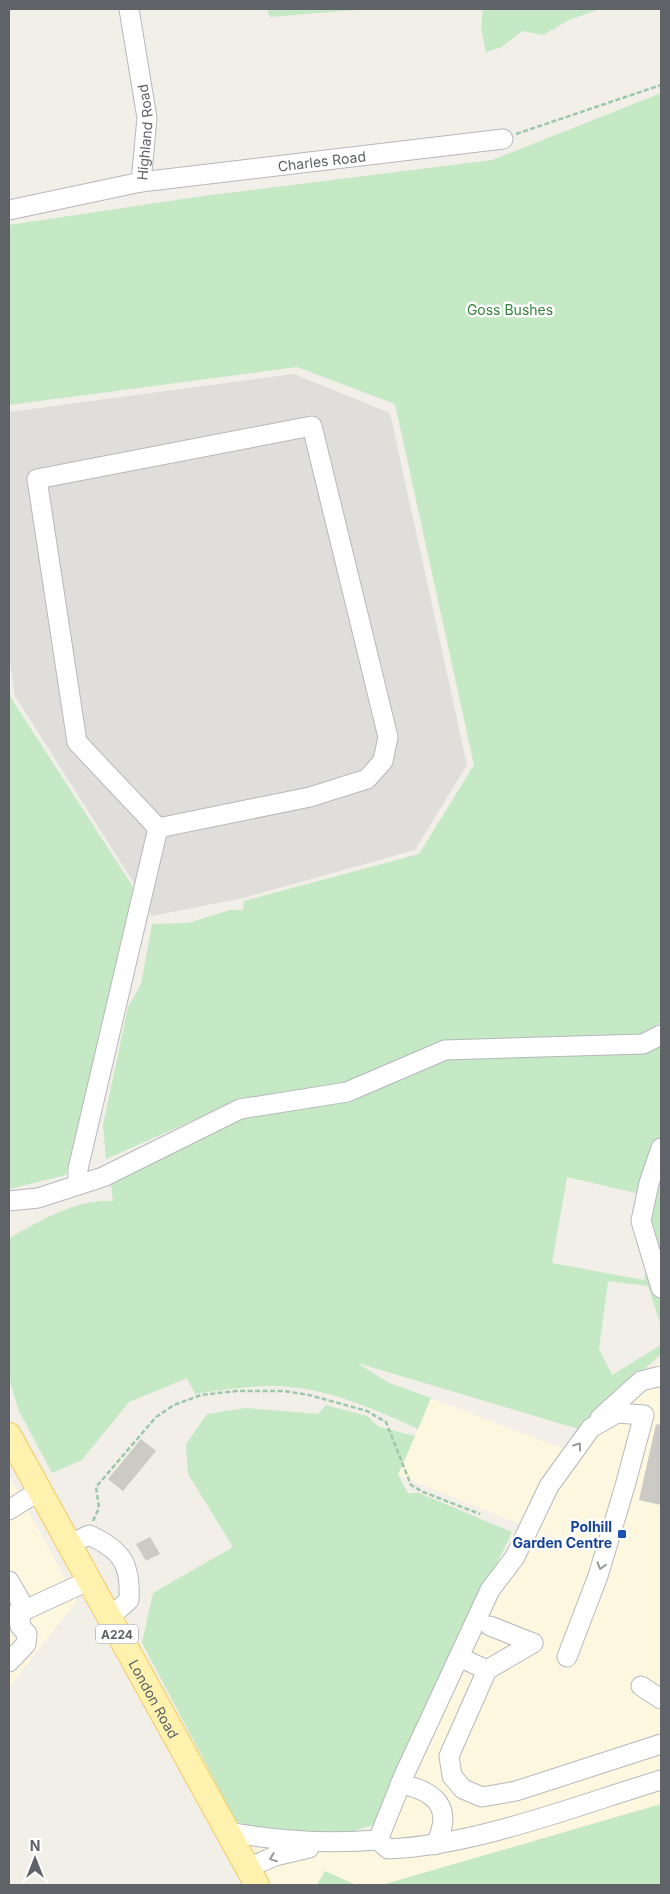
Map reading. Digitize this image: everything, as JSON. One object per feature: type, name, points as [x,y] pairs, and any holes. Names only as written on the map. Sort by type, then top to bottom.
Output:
[{"type":"main road","name":"London Road","points":[[9,1435],[39,1491],[79,1540],[88,1581],[229,1832],[252,1877]]},
{"type":"street","name":"Highland Road","points":[[9,210],[141,182],[147,118],[128,9]]},
{"type":"street","name":"Charles Road","points":[[141,182],[503,138]]},
{"type":"street","points":[[312,426],[388,737],[384,761],[367,779],[310,797],[158,828],[77,742],[37,479],[312,426]]},
{"type":"street","points":[[78,1185],[78,1169],[158,828]]},
{"type":"street","points":[[9,1214],[38,1198],[103,1177],[240,1109],[347,1092],[445,1050],[643,1044],[661,1035]]},
{"type":"street","points":[[661,1148],[649,1183],[641,1221],[661,1288]]},
{"type":"street","points":[[9,1201],[38,1198]]},
{"type":"street","points":[[378,1840],[400,1784],[490,1590],[515,1557],[549,1486],[591,1428],[610,1408],[641,1381],[661,1376]]},
{"type":"street","points":[[567,1657],[598,1576],[644,1415],[618,1413],[591,1428]]},
{"type":"street","points":[[9,1510],[39,1491]]},
{"type":"street","points":[[79,1540],[109,1544],[126,1563],[130,1582],[129,1600],[109,1618]]},
{"type":"street","points":[[9,1581],[21,1602],[15,1615],[26,1634],[26,1644],[9,1662]]},
{"type":"street","points":[[15,1615],[88,1581]]},
{"type":"street","points":[[490,1626],[533,1643],[487,1670],[449,1756],[452,1776],[463,1789],[482,1797],[516,1791],[661,1744]]},
{"type":"street","points":[[459,1656],[487,1670]]},
{"type":"street","points":[[661,1679],[641,1686],[661,1699]]},
{"type":"street","points":[[229,1832],[279,1839],[333,1842],[378,1840],[388,1849],[435,1845],[484,1834],[661,1780]]},
{"type":"street","points":[[400,1784],[416,1787],[431,1794],[442,1806],[444,1819],[442,1833],[435,1845]]},
{"type":"street","points":[[252,1877],[275,1856],[333,1842]]},
{"type":"path","points":[[503,138],[661,86]]},
{"type":"path","points":[[79,1540],[99,1508],[96,1487],[156,1417],[174,1405],[201,1395],[236,1391],[284,1391],[309,1395],[367,1411],[386,1422],[411,1485],[423,1492],[480,1514]]},
{"type":"shaded area","points":[[294,374],[390,413],[467,765],[415,850],[243,898],[152,916],[139,891],[15,696],[9,657],[9,412]]},
{"type":"shaded area","name":"Polhill Garden Centre","points":[[661,1360],[661,1804],[382,1885],[356,1885],[325,1871],[317,1885],[268,1885],[238,1831],[374,1834],[519,1524],[398,1475],[431,1398],[563,1449]]},
{"type":"shaded area","points":[[9,1475],[77,1601],[9,1687]]},
{"type":"green space","points":[[267,9],[367,9],[270,17]]},
{"type":"green space","points":[[483,9],[600,9],[569,20],[543,35],[522,31],[502,47],[486,52],[481,28]]},
{"type":"green space","name":"Goss Bushes","points":[[661,93],[661,1022],[645,1034],[442,1041],[345,1082],[235,1102],[106,1159],[103,1125],[128,1007],[141,984],[152,924],[188,923],[230,910],[243,910],[244,901],[419,854],[474,765],[395,404],[297,367],[9,405],[9,225],[203,196],[492,160]]},
{"type":"green space","points":[[9,684],[11,698],[137,893],[66,1175],[9,1189]]},
{"type":"green space","points":[[661,1042],[661,1326],[648,1286],[608,1281],[599,1349],[612,1375],[661,1345],[661,1354],[579,1429],[357,1363],[389,1383],[431,1398],[418,1429],[359,1404],[313,1390],[259,1386],[195,1394],[187,1378],[129,1402],[82,1460],[52,1473],[18,1409],[9,1377],[9,1238],[46,1218],[73,1207],[86,1203],[113,1201],[110,1178],[241,1117],[443,1059]],"holes":[[[567,1177],[640,1194],[646,1269],[644,1280],[552,1263]]]},
{"type":"green space","points":[[326,1405],[367,1416],[379,1427],[415,1436],[398,1475],[408,1493],[419,1493],[512,1532],[373,1825],[348,1833],[256,1829],[236,1821],[142,1643],[153,1593],[233,1547],[188,1474],[186,1444],[207,1414],[246,1408],[318,1414]]},
{"type":"green space","points":[[661,1804],[661,1885],[382,1885]]},
{"type":"green space","points":[[325,1871],[356,1885],[317,1885]]},
{"type":"building","points":[[656,1424],[661,1425],[661,1505],[639,1500]]},
{"type":"building","points":[[141,1439],[156,1451],[123,1491],[108,1479]]},
{"type":"building","points":[[150,1537],[160,1554],[146,1561],[136,1544]]},
{"type":"place","name":"Polhill Garden Centre","points":[[622,1534]]}]
